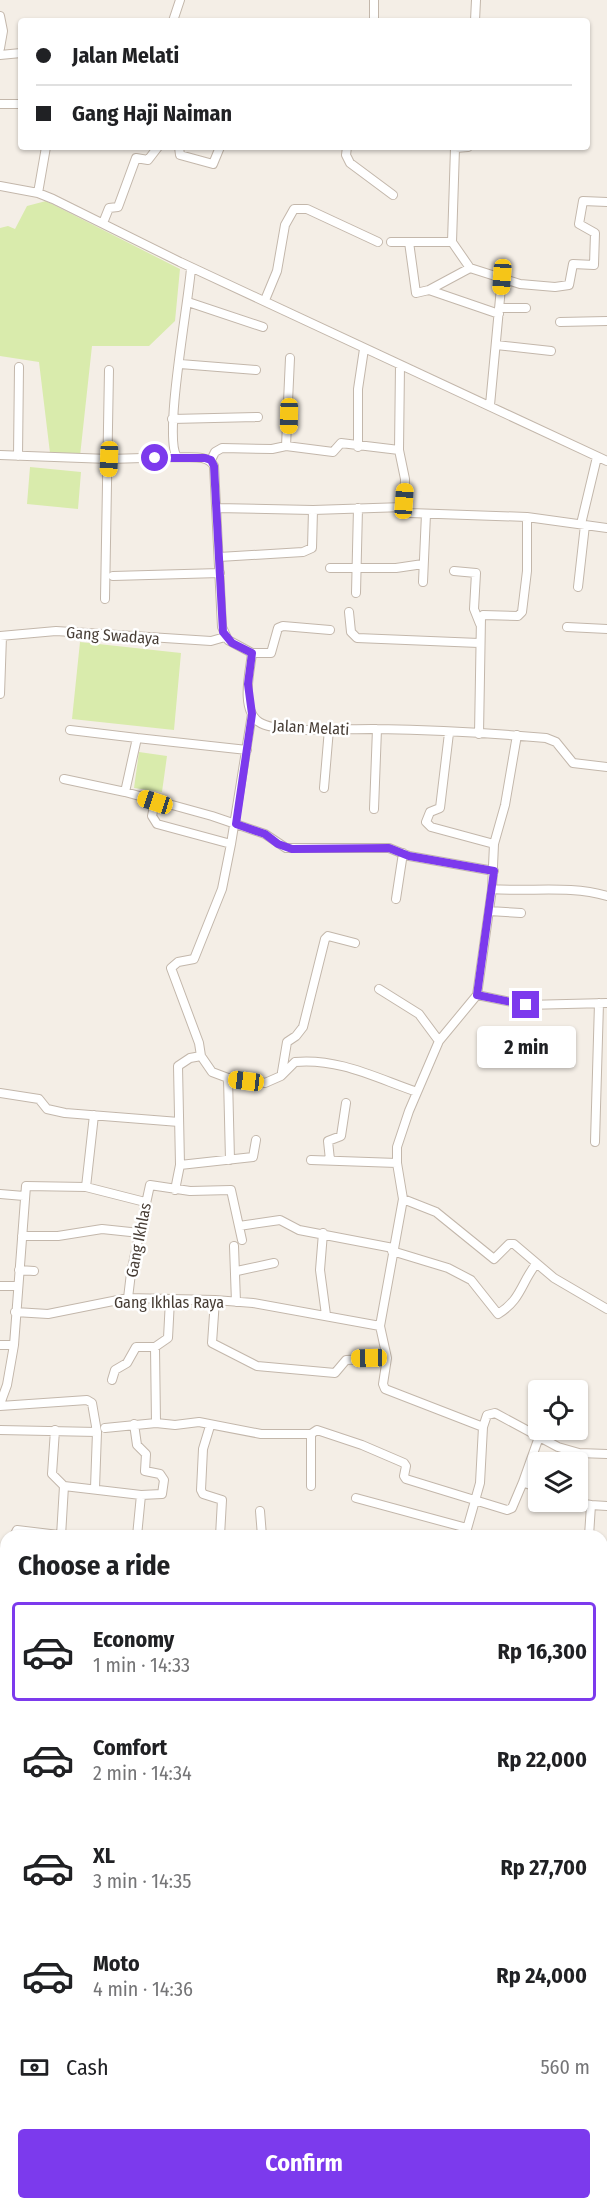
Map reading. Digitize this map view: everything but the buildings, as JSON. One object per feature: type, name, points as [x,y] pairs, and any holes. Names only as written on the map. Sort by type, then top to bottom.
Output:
[{"type":"street","points":[[174,18],[180,0]]},
{"type":"street","points":[[374,0],[374,18]]},
{"type":"street","points":[[475,18],[476,0]]},
{"type":"street","points":[[0,16],[3,31],[0,48]]},
{"type":"street","points":[[0,55],[18,53]]},
{"type":"street","points":[[0,104],[18,104]]},
{"type":"street","points":[[38,193],[45,150]]},
{"type":"street","points":[[103,222],[109,208],[118,207],[122,200],[136,158],[148,160],[156,150]]},
{"type":"street","points":[[179,150],[180,155],[214,164],[219,150]]},
{"type":"street","points":[[347,150],[346,155],[350,163],[393,195]]},
{"type":"street","points":[[455,150],[452,242],[470,268],[533,286],[569,285],[573,264],[594,265],[595,233],[579,224],[583,201],[607,201]]},
{"type":"street","points":[[0,186],[38,193],[103,222],[191,268],[265,300],[364,349],[490,405],[607,461]]},
{"type":"street","points":[[265,300],[277,271],[285,225],[294,209],[307,209],[378,242]]},
{"type":"street","points":[[391,242],[452,242]]},
{"type":"street","points":[[410,242],[416,293],[429,290],[470,268]]},
{"type":"street","points":[[177,457],[173,448],[172,419],[191,268]]},
{"type":"street","points":[[490,405],[502,277]]},
{"type":"street","points":[[429,290],[499,311],[526,308]]},
{"type":"street","points":[[188,302],[263,327]]},
{"type":"street","points":[[560,322],[607,321]]},
{"type":"street","points":[[496,345],[551,351]]},
{"type":"street","points":[[358,447],[358,390],[364,349]]},
{"type":"street","points":[[286,446],[290,358]]},
{"type":"street","points":[[180,364],[256,370]]},
{"type":"street","points":[[400,365],[399,450],[405,479],[404,507]]},
{"type":"street","points":[[18,456],[19,367]]},
{"type":"street","points":[[105,599],[109,370]]},
{"type":"street","points":[[172,419],[258,417]]},
{"type":"street","points":[[211,460],[215,452],[222,448],[272,449],[286,446],[331,452],[341,444],[399,450]]},
{"type":"street","points":[[0,455],[109,459],[177,457],[211,460]]},
{"type":"street","points":[[578,587],[583,524],[597,456]]},
{"type":"street","points":[[211,460],[214,466],[225,637],[252,653],[271,653],[278,628],[283,626],[330,630]]},
{"type":"street","points":[[216,508],[313,510],[404,507],[410,513],[527,518],[607,528]]},
{"type":"street","points":[[356,593],[358,508]]},
{"type":"street","points":[[219,557],[303,552],[312,548],[313,510]]},
{"type":"street","points":[[423,582],[426,514]]},
{"type":"street","points":[[479,734],[480,625],[483,615],[518,616],[522,612],[527,571],[527,518]]},
{"type":"street","points":[[330,568],[396,568],[423,564]]},
{"type":"street","points":[[454,571],[476,573],[474,609],[480,625]]},
{"type":"street","points":[[113,576],[220,573]]},
{"type":"street","points":[[349,612],[351,632],[357,638],[479,643]]},
{"type":"street","points":[[567,627],[607,630]]},
{"type":"street","name":"Gang Swadaya","points":[[1,636],[41,631],[211,641],[225,637]]},
{"type":"street","points":[[0,694],[1,636]]},
{"type":"street","name":"Jalan Melati","points":[[252,653],[248,684],[252,714],[259,722],[270,726],[517,735],[552,740],[573,763],[607,767]]},
{"type":"street","points":[[252,714],[236,824],[222,889],[194,959],[174,964],[172,974],[199,1043],[201,1056],[212,1072],[228,1078],[265,1083],[281,1076],[295,1062],[320,1060],[358,1068],[417,1092]]},
{"type":"street","points":[[324,788],[329,729]]},
{"type":"street","points":[[374,809],[377,729]]},
{"type":"street","points":[[70,730],[247,750]]},
{"type":"street","points":[[449,733],[440,808],[430,812],[426,822],[431,827],[494,844]]},
{"type":"street","points":[[483,1427],[385,1389],[383,1384],[387,1358],[380,1326],[403,1199],[397,1163],[397,1147],[417,1092],[442,1038],[477,995],[492,890],[494,844],[505,805],[517,735]]},
{"type":"street","points":[[124,792],[137,738]]},
{"type":"street","points":[[64,779],[124,792],[236,824],[265,834],[278,844],[292,849],[389,848],[403,853],[494,871]]},
{"type":"street","points":[[155,802],[152,816],[155,822],[231,844]]},
{"type":"street","points":[[396,899],[403,853]]},
{"type":"street","points":[[492,890],[573,889],[607,896]]},
{"type":"street","points":[[489,911],[521,913]]},
{"type":"street","points":[[281,1076],[287,1042],[296,1036],[303,1026],[325,939],[328,936],[355,943]]},
{"type":"street","points":[[379,989],[418,1014],[442,1038]]},
{"type":"street","points":[[477,995],[526,1005],[603,1003],[595,1142]]},
{"type":"street","points":[[201,1056],[178,1064],[180,1165],[175,1190],[229,1189],[232,1192],[239,1226],[236,1302]]},
{"type":"street","points":[[228,1078],[230,1160]]},
{"type":"street","points":[[0,1094],[39,1100],[49,1110],[179,1122]]},
{"type":"street","points":[[330,1160],[328,1141],[341,1136],[346,1103]]},
{"type":"street","points":[[86,1186],[94,1115]]},
{"type":"street","points":[[180,1165],[253,1157],[256,1140]]},
{"type":"street","points":[[311,1160],[397,1163]]},
{"type":"street","points":[[95,1488],[101,1430],[90,1401],[0,1405],[7,1385],[14,1345],[24,1196],[26,1186],[31,1184],[86,1186],[145,1202]]},
{"type":"street","name":"Gang Ikhlas","points":[[128,1298],[130,1273],[145,1202],[152,1184],[175,1190]]},
{"type":"street","points":[[0,1194],[24,1196]]},
{"type":"street","points":[[403,1199],[436,1212],[494,1259],[512,1244],[554,1278],[607,1309]]},
{"type":"street","points":[[239,1226],[280,1220],[299,1230],[323,1233],[393,1250],[448,1268],[471,1280],[498,1314],[519,1298],[526,1278],[536,1264]]},
{"type":"street","points":[[22,1236],[58,1236],[102,1229],[140,1233]]},
{"type":"street","points":[[323,1233],[320,1270],[326,1315]]},
{"type":"street","points":[[237,1270],[274,1263]]},
{"type":"street","points":[[19,1270],[34,1271]]},
{"type":"street","points":[[0,1286],[18,1286]]},
{"type":"street","name":"Gang Ikhlas Raya","points":[[15,1312],[48,1314],[128,1298],[215,1300],[326,1315],[380,1326]]},
{"type":"street","points":[[112,1380],[115,1370],[127,1363],[134,1348],[155,1347],[168,1338],[170,1300]]},
{"type":"street","points":[[215,1300],[212,1342],[250,1363],[328,1373],[338,1371],[346,1360],[387,1358]]},
{"type":"street","points":[[0,1345],[14,1345]]},
{"type":"street","points":[[155,1347],[156,1424]]},
{"type":"street","points":[[467,1530],[482,1467],[483,1427],[487,1415],[491,1413],[528,1428]]},
{"type":"street","points":[[0,1430],[101,1430],[134,1424],[175,1425],[199,1422],[210,1426],[261,1434],[311,1434],[317,1430],[362,1445],[405,1465],[406,1479],[510,1510],[523,1482],[536,1440]]},
{"type":"street","points":[[55,1430],[52,1474],[64,1486],[141,1495],[162,1494],[164,1480],[160,1474],[145,1471],[146,1454],[137,1445],[134,1424]]},
{"type":"street","points":[[210,1426],[203,1449],[201,1490],[203,1494],[222,1500],[220,1530]]},
{"type":"street","points":[[311,1434],[311,1486]]},
{"type":"street","points":[[549,1440],[558,1447],[576,1452]]},
{"type":"street","points":[[588,1453],[607,1454]]},
{"type":"street","points":[[523,1482],[528,1484]]},
{"type":"street","points":[[63,1530],[64,1486]]},
{"type":"street","points":[[138,1530],[141,1495]]},
{"type":"street","points":[[356,1498],[460,1530]]},
{"type":"street","points":[[588,1505],[607,1506]]},
{"type":"street","points":[[589,1530],[591,1505]]},
{"type":"street","points":[[260,1511],[262,1530]]},
{"type":"green space","points":[[46,201],[180,269],[175,321],[149,346],[92,346],[80,456],[50,453],[39,362],[0,356],[0,228],[8,226],[15,229],[27,206]]},
{"type":"green space","points":[[30,467],[81,472],[78,509],[27,504]]},
{"type":"green space","points":[[80,642],[181,653],[174,730],[72,719]]},
{"type":"green space","points":[[139,752],[167,756],[162,792],[134,788]]},
{"type":"route","points":[[155,458],[205,458],[211,460],[214,466],[223,632],[232,643],[252,653],[248,684],[252,714],[236,824],[265,834],[286,848],[389,848],[409,856],[494,871],[477,995],[526,1005]]}]
